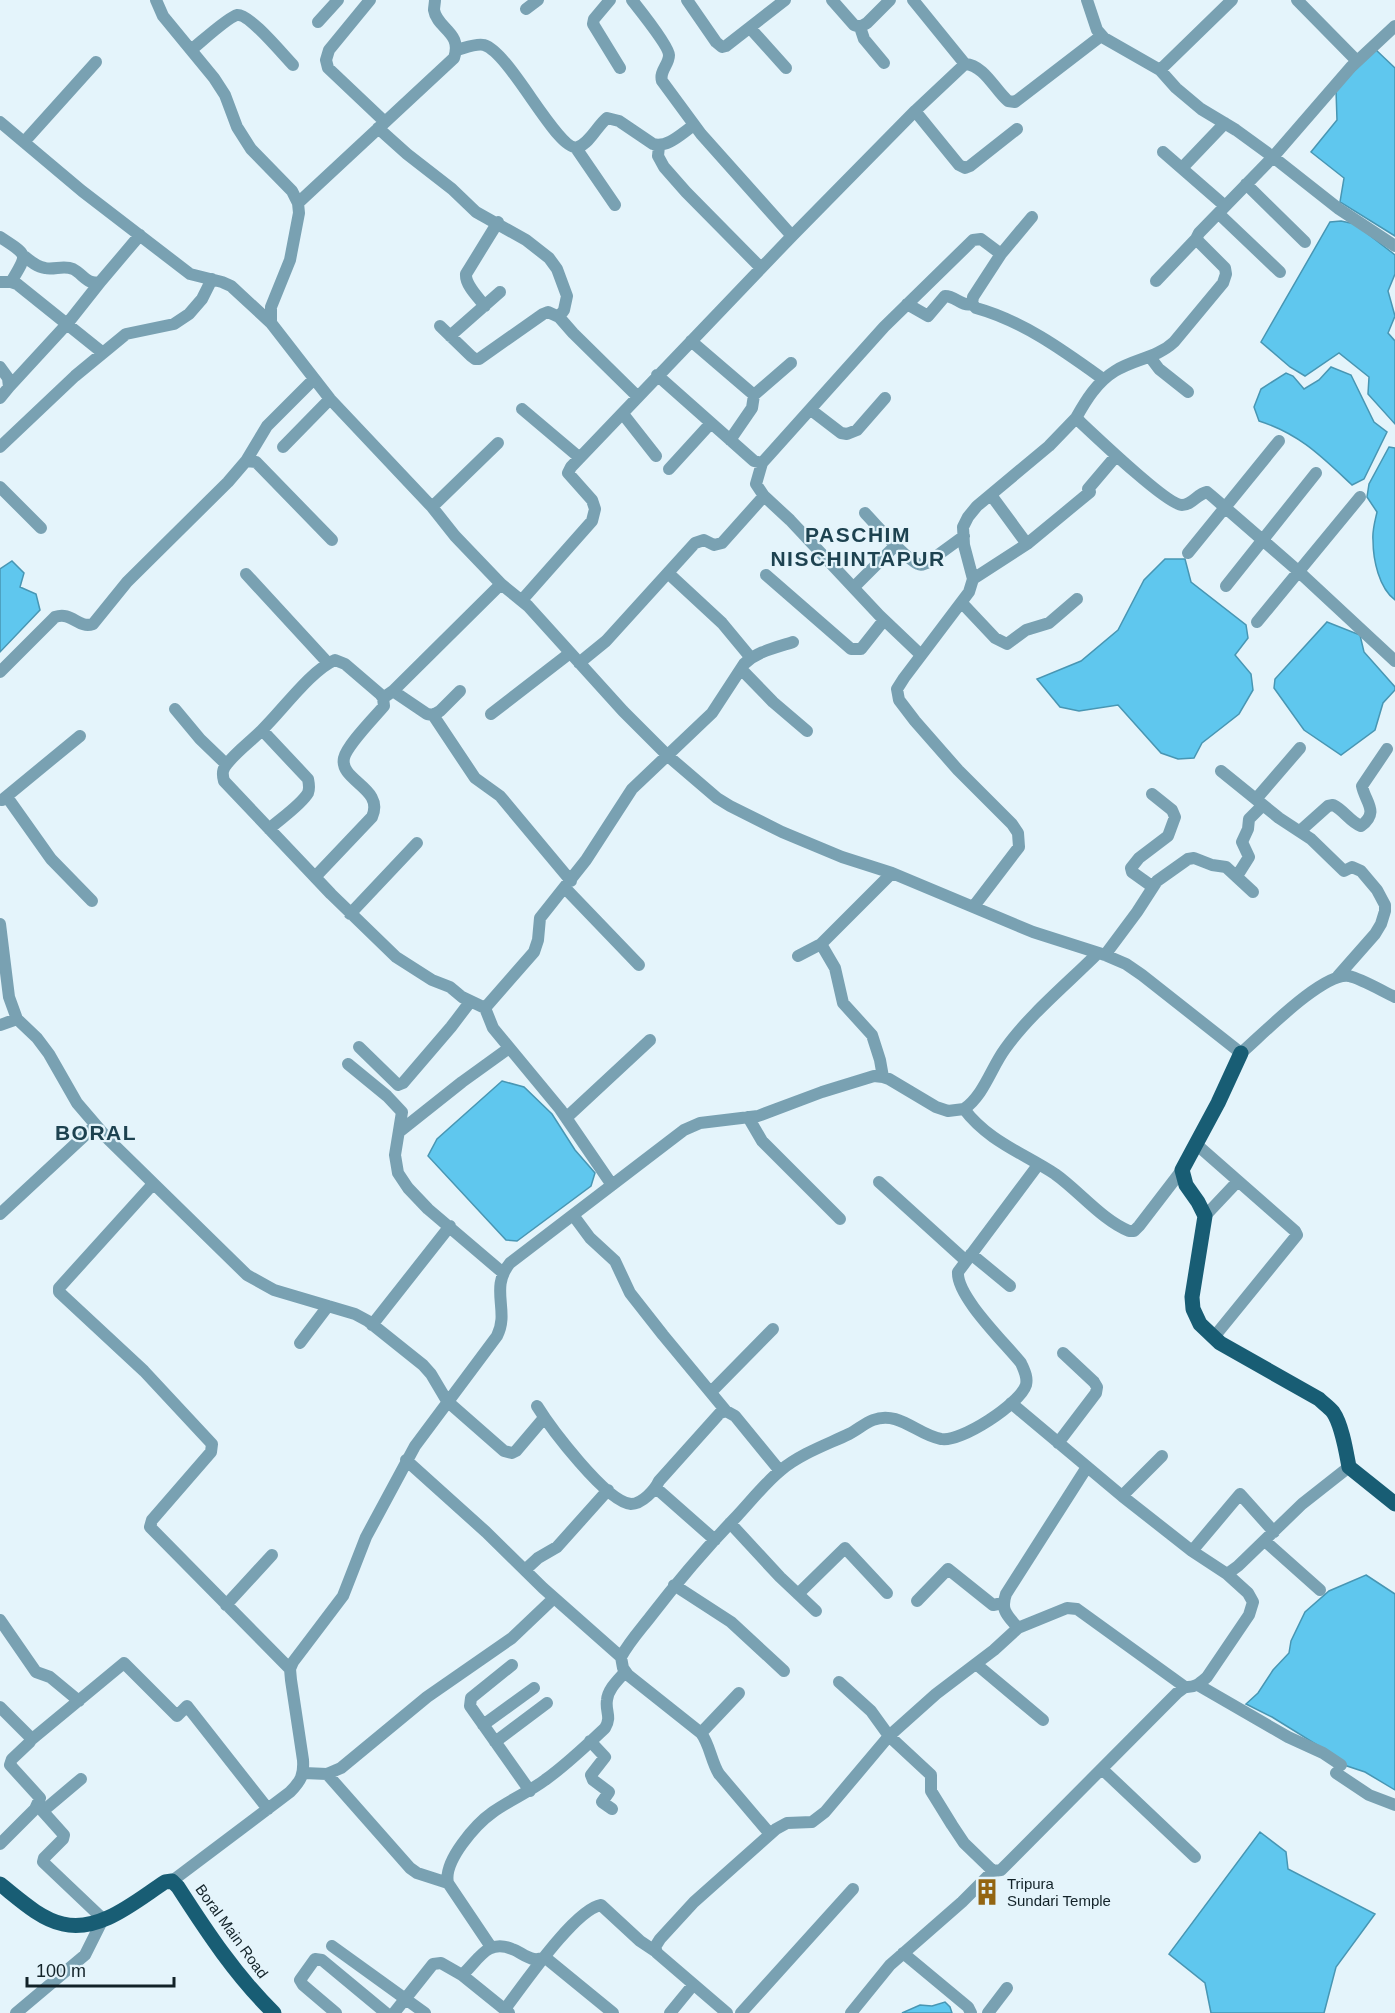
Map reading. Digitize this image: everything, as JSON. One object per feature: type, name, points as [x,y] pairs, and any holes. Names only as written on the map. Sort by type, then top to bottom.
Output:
[{"type":"main road","points":[[1242,1053],[1182,1170],[1186,1185],[1205,1216],[1193,1286],[1193,1309],[1200,1324],[1214,1337],[1319,1399],[1327,1406],[1334,1414],[1346,1448],[1349,1467],[1395,1504]]},
{"type":"main road","points":[[0,1884],[27,1905],[62,1924],[83,1925],[124,1909],[165,1882],[172,1881]]},
{"type":"main road","name":"Boral Main Road","points":[[172,1881],[229,1962],[254,1994],[274,2013]]},
{"type":"street","points":[[156,0],[163,16],[225,95],[237,127],[251,149],[292,192],[298,203],[299,213],[290,260],[271,307],[271,323]]},
{"type":"street","points":[[318,22],[338,0]]},
{"type":"street","points":[[370,0],[329,50],[326,60],[328,68],[407,154],[452,189],[476,212],[498,222],[549,258],[557,269],[567,296],[564,310],[559,317]]},
{"type":"street","points":[[298,203],[454,58],[457,50],[456,43],[434,11],[435,0]]},
{"type":"street","points":[[526,9],[538,0]]},
{"type":"street","points":[[610,0],[592,24],[620,68]]},
{"type":"street","points":[[632,0],[668,50],[668,62],[661,78],[694,125],[792,236]]},
{"type":"street","points":[[687,0],[716,42],[722,47],[785,0]]},
{"type":"street","points":[[832,0],[854,26],[860,27],[890,0]]},
{"type":"street","points":[[913,0],[965,64]]},
{"type":"street","points":[[1087,0],[1101,36],[1160,70],[1186,97],[1210,115],[1273,157],[1339,209],[1395,246]]},
{"type":"street","points":[[1160,70],[1232,0]]},
{"type":"street","points":[[1297,0],[1357,61]]},
{"type":"street","points":[[191,50],[228,20],[236,15],[242,15],[293,65]]},
{"type":"street","points":[[1156,281],[1196,239],[1199,232],[1273,157],[1357,61],[1395,26]]},
{"type":"street","points":[[860,27],[864,39],[884,63]]},
{"type":"street","points":[[750,28],[786,68]]},
{"type":"street","points":[[522,600],[592,521],[595,509],[592,500],[568,473],[580,458],[657,375],[915,111],[965,64],[972,64],[980,70],[1004,99],[1011,103],[1015,102],[1101,36]]},
{"type":"street","points":[[457,50],[479,44],[492,49],[523,85],[565,144],[576,148],[615,205]]},
{"type":"street","points":[[24,141],[96,62]]},
{"type":"street","points":[[915,111],[959,165],[965,168],[1017,129]]},
{"type":"street","points":[[576,148],[582,145],[607,118],[619,121],[659,146],[694,125]]},
{"type":"street","points":[[0,122],[82,191],[190,274],[231,286],[271,323],[330,399],[432,507],[455,536],[501,584],[522,600],[623,711],[668,756],[717,798],[782,832],[842,857],[892,873],[1033,932],[1126,964],[1242,1053],[1312,991],[1338,976],[1376,934],[1384,916],[1385,904],[1361,871],[1352,867],[1344,871],[1323,849],[1221,771]]},
{"type":"street","points":[[1182,168],[1225,123]]},
{"type":"street","points":[[659,146],[658,156],[664,167],[762,268]]},
{"type":"street","points":[[1163,152],[1182,168],[1280,272]]},
{"type":"street","points":[[1246,184],[1305,242]]},
{"type":"street","points":[[972,304],[973,297],[1001,254],[1032,218]]},
{"type":"street","points":[[485,306],[465,279],[498,222]]},
{"type":"street","points":[[0,398],[67,324],[140,234]]},
{"type":"street","points":[[0,237],[39,267],[45,269],[70,268],[89,282],[97,284],[101,281]]},
{"type":"street","points":[[921,655],[764,496],[756,484],[762,463],[884,327],[972,240],[981,238],[1001,254]]},
{"type":"street","points":[[974,906],[1019,847],[1018,833],[915,721],[899,700],[897,689],[969,592],[973,579],[964,545],[963,527],[968,517],[977,506],[1049,446],[1076,418],[1103,379],[1117,370],[1167,349],[1223,283],[1225,268],[1196,239]]},
{"type":"street","points":[[24,256],[24,261],[5,282],[32,294],[103,353]]},
{"type":"street","points":[[0,447],[75,376],[126,334],[174,324],[189,314],[202,299],[212,279]]},
{"type":"street","points":[[450,336],[500,292]]},
{"type":"street","points":[[907,304],[927,316],[945,296],[952,297],[963,305],[972,304],[976,308],[1007,318],[1053,345],[1103,379]]},
{"type":"street","points":[[440,326],[471,356],[479,359],[548,312],[559,317],[638,397]]},
{"type":"street","points":[[691,341],[754,395]]},
{"type":"street","points":[[1150,357],[1159,369],[1188,392]]},
{"type":"street","points":[[729,440],[752,408],[754,395],[791,363]]},
{"type":"street","points":[[0,367],[8,378],[9,387]]},
{"type":"street","points":[[657,375],[754,461],[762,463]]},
{"type":"street","points":[[0,672],[55,617],[62,614],[88,625],[93,624],[127,582],[228,482],[246,461],[267,426],[314,379]]},
{"type":"street","points":[[811,410],[841,433],[852,434],[885,398]]},
{"type":"street","points":[[283,447],[330,399]]},
{"type":"street","points":[[522,409],[580,458]]},
{"type":"street","points":[[623,414],[656,456]]},
{"type":"street","points":[[1076,418],[1116,456],[1175,503],[1188,504],[1201,493],[1207,492],[1300,573],[1395,661]]},
{"type":"street","points":[[669,469],[711,423]]},
{"type":"street","points":[[1188,553],[1280,441]]},
{"type":"street","points":[[432,507],[498,442]]},
{"type":"street","points":[[973,579],[1027,544],[1089,491],[1116,456]]},
{"type":"street","points":[[246,461],[256,462],[332,540]]},
{"type":"street","points":[[1226,586],[1317,473]]},
{"type":"street","points":[[0,487],[41,528]]},
{"type":"street","points":[[991,495],[1027,544]]},
{"type":"street","points":[[579,663],[606,641],[695,543],[704,540],[714,545],[722,543],[764,496]]},
{"type":"street","points":[[1257,622],[1300,573],[1360,497]]},
{"type":"street","points":[[865,513],[916,564],[927,563],[964,536]]},
{"type":"street","points":[[854,587],[896,545]]},
{"type":"street","points":[[668,573],[722,623],[751,658]]},
{"type":"street","points":[[246,574],[328,663]]},
{"type":"street","points":[[766,575],[851,649],[861,649],[885,620]]},
{"type":"street","points":[[315,877],[375,812],[374,799],[344,768],[343,763],[349,747],[384,706],[388,694],[501,584]]},
{"type":"street","points":[[962,603],[995,638],[1007,644],[1026,630],[1048,623],[1077,599]]},
{"type":"street","points":[[485,1008],[534,952],[538,940],[540,918],[568,885],[632,789],[712,713],[751,658],[759,653],[793,642]]},
{"type":"street","points":[[491,714],[570,653]]},
{"type":"street","points":[[460,691],[440,711],[433,715],[427,714],[388,694],[380,694],[345,664],[335,660],[328,663],[226,764],[222,773],[224,781],[350,914],[396,957],[432,980],[450,987],[462,998],[485,1008],[493,1028],[566,1118],[612,1185]]},
{"type":"street","points":[[741,669],[772,702],[807,731]]},
{"type":"street","points":[[175,708],[200,739],[226,764]]},
{"type":"street","points":[[433,715],[475,778],[500,796],[568,885],[639,965]]},
{"type":"street","points":[[262,730],[308,779],[310,786],[308,793],[269,829]]},
{"type":"street","points":[[80,736],[3,800],[51,859],[92,901]]},
{"type":"street","points":[[1236,876],[1249,857],[1242,842],[1248,829],[1249,819],[1300,748]]},
{"type":"street","points":[[1300,831],[1328,806],[1334,805],[1356,824],[1360,826],[1364,823],[1371,811],[1371,806],[1362,786],[1387,750]]},
{"type":"street","points":[[1152,794],[1172,810],[1175,817],[1168,836],[1138,858],[1131,868],[1132,872],[1153,887]]},
{"type":"street","points":[[350,914],[417,843]]},
{"type":"street","points":[[290,1669],[302,1649],[343,1596],[366,1537],[406,1460],[501,1329],[499,1293],[502,1272],[510,1263],[684,1130],[700,1123],[758,1116],[822,1092],[874,1076],[883,1077],[936,1107],[948,1111],[964,1109],[980,1092],[1005,1048],[1031,1020],[1101,954],[1137,912],[1163,876],[1194,858],[1212,865],[1222,865],[1253,892]]},
{"type":"street","points":[[798,956],[821,944],[892,873]]},
{"type":"street","points":[[0,924],[9,997],[17,1019],[37,1038],[49,1054],[77,1103],[96,1125],[153,1184],[248,1275],[274,1290],[355,1314],[372,1325],[423,1365],[447,1401],[504,1451],[512,1453],[516,1451],[544,1418]]},
{"type":"street","points":[[821,944],[835,968],[843,1003],[872,1035],[883,1077]]},
{"type":"street","points":[[1338,976],[1350,976],[1395,997]]},
{"type":"street","points":[[359,1047],[398,1085],[403,1083],[470,1002]]},
{"type":"street","points":[[0,1025],[17,1019]]},
{"type":"street","points":[[566,1118],[650,1040]]},
{"type":"street","points":[[399,1132],[509,1048]]},
{"type":"street","points":[[348,1064],[398,1106],[402,1112],[395,1155],[398,1173],[408,1188],[428,1209],[502,1272]]},
{"type":"street","points":[[964,1109],[980,1128],[995,1140],[1055,1174],[1092,1205],[1129,1231],[1134,1232],[1140,1226],[1182,1170]]},
{"type":"street","points":[[748,1117],[762,1141],[840,1219]]},
{"type":"street","points":[[0,1214],[96,1125]]},
{"type":"street","points":[[1196,1144],[1297,1235],[1214,1337]]},
{"type":"street","points":[[621,1657],[674,1585],[780,1471],[800,1456],[859,1429],[872,1420],[884,1418],[906,1422],[943,1440],[969,1432],[1011,1403],[1026,1385],[1026,1375],[1021,1363],[970,1302],[957,1279],[958,1272],[968,1257],[1038,1165]]},
{"type":"street","points":[[1205,1216],[1238,1181]]},
{"type":"street","points":[[879,1182],[968,1257],[1010,1286]]},
{"type":"street","points":[[153,1184],[59,1288],[59,1292],[144,1371],[212,1444],[211,1452],[152,1520],[150,1527],[290,1669],[304,1773],[297,1785],[268,1809],[172,1881]]},
{"type":"street","points":[[573,1215],[590,1238],[615,1261],[630,1293],[726,1410],[735,1416],[780,1471]]},
{"type":"street","points":[[372,1325],[450,1226]]},
{"type":"street","points":[[300,1343],[328,1306]]},
{"type":"street","points":[[711,1392],[773,1329]]},
{"type":"street","points":[[1058,1443],[1097,1388],[1094,1382],[1063,1353]]},
{"type":"street","points":[[851,2013],[882,1974],[903,1953],[962,1902],[993,1871],[1001,1870],[1102,1769],[1191,1686],[1207,1677],[1250,1614],[1253,1602],[1248,1593],[1227,1574],[1192,1551],[1122,1496],[1011,1403]]},
{"type":"street","points":[[537,1406],[566,1448],[608,1490],[624,1502],[631,1504],[639,1503],[656,1488],[659,1481],[720,1413],[726,1410]]},
{"type":"street","points":[[1122,1496],[1162,1456]]},
{"type":"street","points":[[406,1460],[621,1657],[625,1672],[701,1733],[712,1764],[770,1834]]},
{"type":"street","points":[[1018,1628],[1005,1612],[1003,1603],[1006,1594],[1087,1467]]},
{"type":"street","points":[[1227,1574],[1302,1504],[1349,1467]]},
{"type":"street","points":[[656,1488],[715,1539]]},
{"type":"street","points":[[525,1570],[557,1547],[608,1490]]},
{"type":"street","points":[[1192,1551],[1240,1494],[1269,1536],[1320,1590]]},
{"type":"street","points":[[730,1523],[816,1611]]},
{"type":"street","points":[[798,1594],[845,1548],[887,1593]]},
{"type":"street","points":[[226,1605],[272,1556]]},
{"type":"street","points":[[917,1601],[948,1569],[993,1605],[1003,1603]]},
{"type":"street","points":[[674,1585],[731,1622],[784,1671]]},
{"type":"street","points":[[304,1773],[327,1774],[341,1767],[427,1697],[512,1638],[554,1598]]},
{"type":"street","points":[[656,1951],[656,1945],[685,1912],[770,1834],[783,1824],[803,1824],[819,1818],[838,1799],[889,1736],[936,1694],[994,1650],[1018,1628],[1067,1608],[1077,1609],[1191,1686],[1323,1753],[1369,1795],[1395,1805]]},
{"type":"street","points":[[0,1620],[36,1672],[51,1677],[79,1701]]},
{"type":"street","points":[[16,2013],[84,1955],[103,1919],[43,1862],[64,1835],[40,1808],[39,1795],[10,1765],[12,1759],[31,1740],[124,1664],[177,1716],[187,1706],[268,1809]]},
{"type":"street","points":[[976,1664],[1043,1720]]},
{"type":"street","points":[[512,1665],[471,1698],[470,1706],[530,1791]]},
{"type":"street","points":[[491,1947],[448,1883],[447,1871],[452,1860],[473,1832],[494,1812],[530,1791],[560,1769],[607,1724],[609,1692],[625,1672]]},
{"type":"street","points":[[839,1682],[871,1711],[889,1736],[931,1775],[931,1791],[951,1825],[964,1843],[993,1871]]},
{"type":"street","points":[[483,1725],[534,1688]]},
{"type":"street","points":[[701,1733],[739,1693]]},
{"type":"street","points":[[495,1742],[547,1703]]},
{"type":"street","points":[[0,1707],[31,1740]]},
{"type":"street","points":[[591,1741],[605,1757],[591,1774],[593,1780],[609,1792],[602,1802],[612,1809]]},
{"type":"street","points":[[1102,1769],[1195,1857]]},
{"type":"street","points":[[327,1774],[410,1868],[417,1874],[448,1883]]},
{"type":"street","points":[[0,1844],[40,1808],[81,1779]]},
{"type":"street","points":[[741,2013],[853,1889]]},
{"type":"street","points":[[394,2013],[435,1962],[462,1975],[507,2011],[544,1958],[578,1919],[594,1906],[601,1905],[640,1941],[656,1951],[727,2013]]},
{"type":"street","points":[[332,1946],[425,2013]]},
{"type":"street","points":[[462,1975],[482,1952],[491,1947],[507,1947],[534,1959],[544,1958],[613,2013]]},
{"type":"street","points":[[903,1953],[968,2007],[971,2013]]},
{"type":"street","points":[[331,2012],[300,1980],[315,1959],[321,1960],[386,2013]]},
{"type":"street","points":[[670,2013],[693,1985]]},
{"type":"street","points":[[988,2013],[1007,1989]]},
{"type":"water","points":[[1375,49],[1395,68],[1395,236],[1340,202],[1344,178],[1311,152],[1337,120],[1336,90]]},
{"type":"water","points":[[1341,221],[1355,224],[1395,255],[1395,274],[1388,291],[1395,316],[1388,333],[1395,341],[1395,424],[1368,394],[1369,377],[1339,353],[1305,376],[1290,367],[1261,342],[1330,222]]},
{"type":"water","points":[[1331,367],[1351,375],[1374,422],[1387,432],[1364,479],[1352,485],[1299,440],[1274,426],[1259,421],[1254,407],[1261,389],[1286,373],[1293,376],[1304,389],[1319,380]]},
{"type":"water","points":[[1389,447],[1395,448],[1395,600],[1389,595],[1378,573],[1373,537],[1377,512],[1367,497],[1369,484]]},
{"type":"water","points":[[1165,559],[1185,559],[1191,582],[1246,625],[1248,638],[1235,655],[1251,674],[1253,690],[1239,714],[1202,743],[1194,758],[1178,759],[1161,753],[1118,705],[1079,711],[1060,707],[1037,679],[1081,661],[1118,630],[1144,580]]},
{"type":"water","points":[[12,561],[24,573],[20,587],[36,594],[40,610],[0,652],[0,569]]},
{"type":"water","points":[[1327,622],[1360,635],[1364,652],[1395,687],[1383,703],[1375,730],[1341,755],[1304,730],[1274,688],[1275,679]]},
{"type":"water","points":[[502,1081],[524,1087],[552,1114],[575,1150],[595,1173],[591,1186],[517,1241],[506,1240],[428,1156],[437,1139]]},
{"type":"water","points":[[1366,1575],[1395,1594],[1395,1790],[1365,1772],[1335,1762],[1327,1751],[1272,1717],[1246,1704],[1258,1693],[1273,1670],[1289,1653],[1291,1641],[1305,1612],[1329,1591]]},
{"type":"water","points":[[1260,1832],[1286,1852],[1288,1869],[1375,1914],[1336,1967],[1324,2013],[1211,2013],[1205,1983],[1169,1954]]},
{"type":"water","points":[[945,2002],[952,2013],[902,2013],[920,2005],[932,2006]]},
{"type":"place","name":"Tripura Sundari Temple","points":[[987,1892]]},
{"type":"district","name":"PASCHIM NISCHINTAPUR","points":[[858,546]]},
{"type":"district","name":"BORAL","points":[[96,1132]]}]
